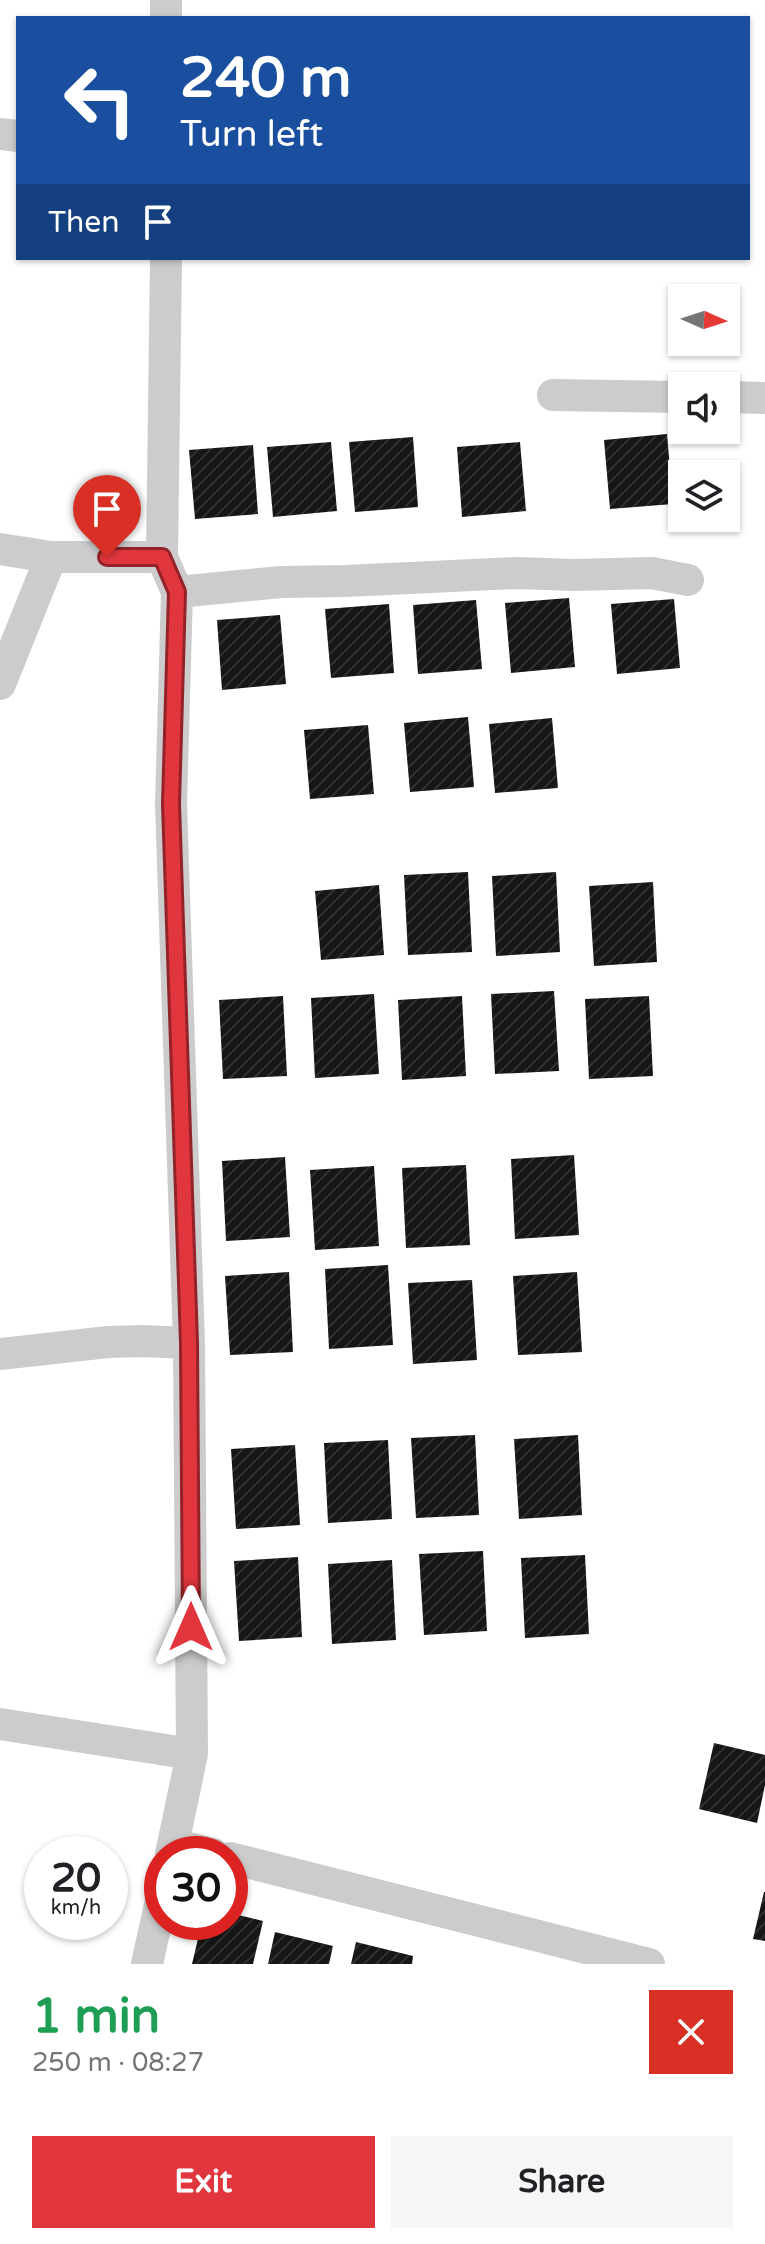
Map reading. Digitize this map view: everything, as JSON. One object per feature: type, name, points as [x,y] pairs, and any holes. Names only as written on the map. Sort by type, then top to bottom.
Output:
[{"type":"street","points":[[166,260],[162,557],[177,592],[171,804],[189,1343],[192,1754],[175,1836]]},
{"type":"street","points":[[553,395],[668,397]]},
{"type":"street","points":[[740,397],[765,398]]},
{"type":"street","points":[[0,549],[51,557],[162,557]]},
{"type":"street","points":[[0,684],[51,557]]},
{"type":"street","points":[[177,592],[281,582],[517,573],[652,573],[688,580]]},
{"type":"street","points":[[0,1354],[108,1342],[189,1343]]},
{"type":"street","points":[[0,1724],[192,1754]]},
{"type":"street","points":[[248,1863],[649,1964]]},
{"type":"street","points":[[147,1964],[152,1940]]},
{"type":"building","points":[[667,434],[668,504],[610,509],[604,440]]},
{"type":"building","points":[[413,437],[418,507],[355,512],[349,442]]},
{"type":"building","points":[[331,442],[337,511],[273,517],[267,447]]},
{"type":"building","points":[[520,442],[526,511],[462,517],[457,447]]},
{"type":"building","points":[[253,445],[258,514],[195,519],[189,450]]},
{"type":"building","points":[[569,598],[575,667],[511,673],[505,603]]},
{"type":"building","points":[[674,599],[680,668],[617,674],[611,604]]},
{"type":"building","points":[[476,600],[482,669],[418,674],[413,605]]},
{"type":"building","points":[[389,604],[394,673],[331,678],[325,609]]},
{"type":"building","points":[[280,615],[286,684],[222,690],[217,620]]},
{"type":"building","points":[[468,717],[474,787],[410,792],[404,723]]},
{"type":"building","points":[[552,718],[558,788],[495,793],[489,724]]},
{"type":"building","points":[[368,725],[374,794],[310,799],[304,730]]},
{"type":"building","points":[[468,872],[472,952],[408,955],[404,875]]},
{"type":"building","points":[[556,872],[560,952],[496,956],[492,876]]},
{"type":"building","points":[[653,882],[657,962],[594,966],[589,886]]},
{"type":"building","points":[[379,885],[384,955],[321,960],[315,891]]},
{"type":"building","points":[[554,991],[559,1071],[495,1074],[491,994]]},
{"type":"building","points":[[374,994],[379,1074],[315,1078],[311,998]]},
{"type":"building","points":[[283,996],[287,1076],[223,1079],[219,1000]]},
{"type":"building","points":[[462,996],[466,1076],[402,1080],[398,1000]]},
{"type":"building","points":[[649,996],[653,1076],[589,1079],[585,999]]},
{"type":"building","points":[[574,1155],[579,1235],[515,1239],[511,1159]]},
{"type":"building","points":[[285,1157],[290,1237],[226,1241],[222,1161]]},
{"type":"building","points":[[466,1165],[470,1245],[406,1248],[402,1168]]},
{"type":"building","points":[[374,1166],[379,1246],[315,1250],[310,1170]]},
{"type":"building","points":[[388,1265],[393,1345],[329,1349],[325,1269]]},
{"type":"building","points":[[289,1272],[293,1352],[230,1355],[225,1276]]},
{"type":"building","points":[[577,1272],[582,1352],[518,1355],[513,1276]]},
{"type":"building","points":[[472,1280],[477,1360],[413,1364],[408,1283]]},
{"type":"building","points":[[475,1435],[479,1515],[416,1518],[411,1438]]},
{"type":"building","points":[[578,1435],[582,1515],[519,1519],[514,1439]]},
{"type":"building","points":[[388,1440],[392,1519],[328,1523],[324,1443]]},
{"type":"building","points":[[295,1445],[300,1525],[236,1529],[231,1449]]},
{"type":"building","points":[[483,1551],[487,1631],[424,1635],[419,1554]]},
{"type":"building","points":[[585,1555],[589,1634],[525,1638],[521,1558]]},
{"type":"building","points":[[298,1557],[302,1637],[239,1641],[234,1561]]},
{"type":"building","points":[[392,1560],[396,1640],[332,1644],[328,1564]]},
{"type":"building","points":[[714,1743],[765,1755],[765,1785],[757,1823],[699,1809]]},
{"type":"building","points":[[765,1892],[765,1941],[753,1939]]},
{"type":"building","points":[[248,1917],[263,1921],[253,1964],[192,1964],[198,1940],[248,1940]]},
{"type":"building","points":[[275,1932],[333,1946],[329,1964],[268,1964]]},
{"type":"building","points":[[356,1942],[413,1956],[412,1964],[351,1964]]},
{"type":"route","points":[[107,557],[162,557],[177,592],[171,804],[189,1343],[191,1627]]}]
